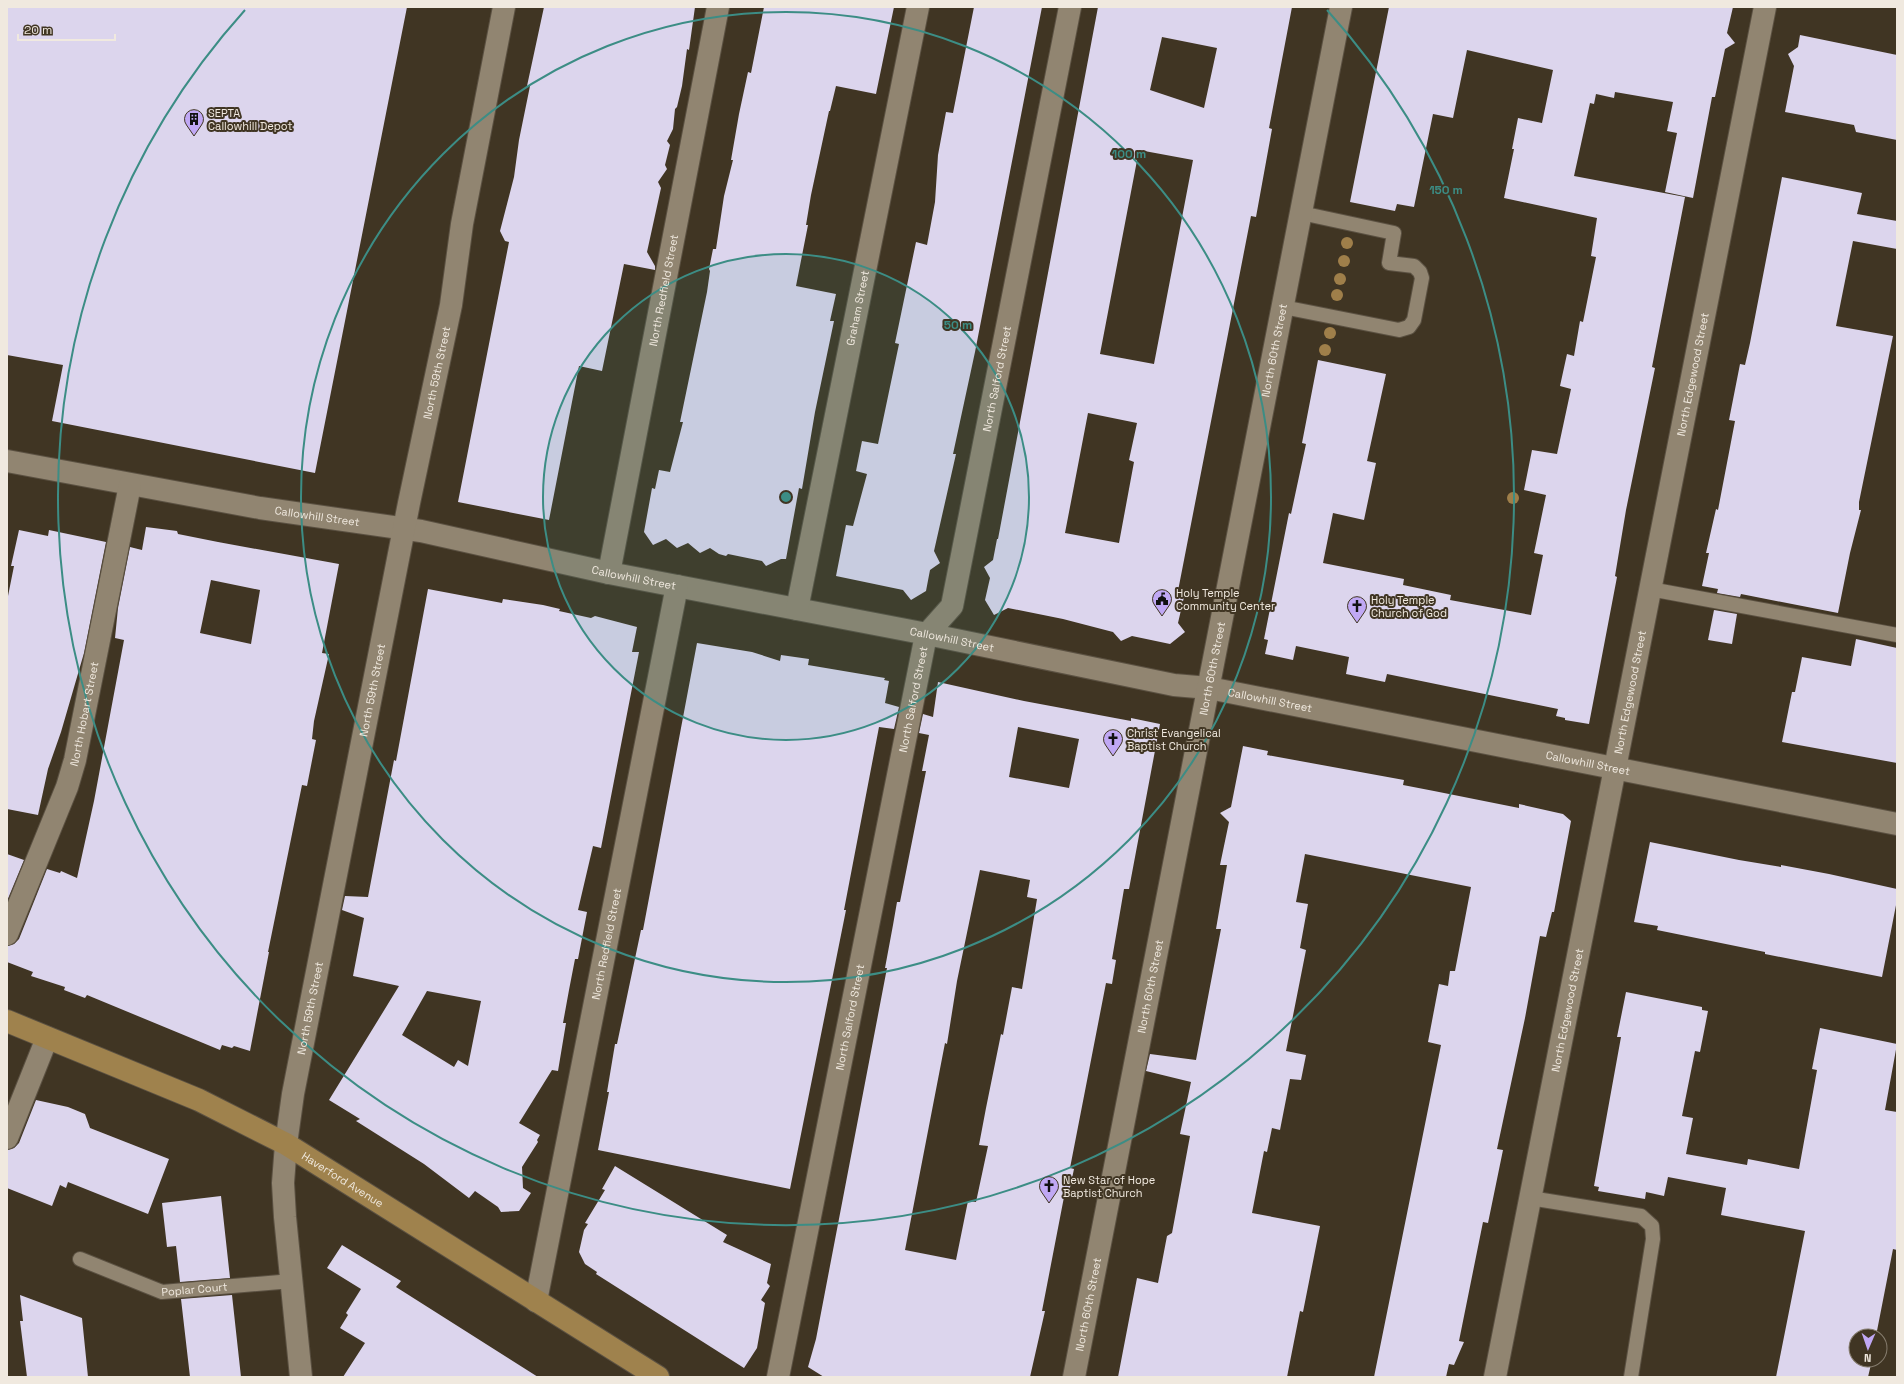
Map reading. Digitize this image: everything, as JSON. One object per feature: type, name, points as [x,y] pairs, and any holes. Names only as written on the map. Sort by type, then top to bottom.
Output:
[{"type":"main road","name":"Haverford Avenue","points":[[7,1021],[199,1100],[286,1144],[658,1377]]},
{"type":"street","name":"North 59th Street","points":[[301,1377],[285,1217],[283,1183],[286,1144],[296,1078],[404,529],[451,305],[462,224],[504,7]]},
{"type":"street","name":"North Redfield Street","points":[[609,573],[718,7]]},
{"type":"street","name":"Graham Street","points":[[797,609],[918,7]]},
{"type":"street","name":"North Salford Street","points":[[778,1377],[927,634],[952,606],[1070,7]]},
{"type":"street","name":"North 60th Street","points":[[1074,1377],[1341,7]]},
{"type":"street","name":"North Edgewood Street","points":[[1495,1377],[1765,7]]},
{"type":"street","name":"Callowhill Street","points":[[7,461],[260,508],[377,523],[404,529],[428,532],[609,573],[927,634],[1174,685],[1208,688],[1897,824]]},
{"type":"street","name":"North Hobart Street","points":[[7,934],[66,787],[75,760],[130,485]]},
{"type":"street","name":"North Redfield Street","points":[[536,1301],[677,586]]},
{"type":"street","points":[[7,1138],[47,1038]]},
{"type":"lane","points":[[1283,307],[1399,330],[1409,327],[1414,320],[1422,278],[1420,272],[1414,266],[1389,263],[1394,233],[1301,212]]},
{"type":"lane","points":[[1650,589],[1897,635]]},
{"type":"lane","points":[[1530,1198],[1641,1216],[1652,1226],[1653,1239],[1631,1377]]},
{"type":"lane","name":"Poplar Court","points":[[80,1259],[162,1292],[292,1281]]},
{"type":"building","name":"SEPTA Callowhill Depot","points":[[7,7],[407,7],[315,473],[52,421],[63,365],[7,355]]},
{"type":"building","points":[[544,7],[695,7],[682,86],[677,107],[675,109],[673,129],[667,141],[670,145],[665,165],[667,169],[658,182],[661,188],[647,252],[655,266],[655,270],[624,264],[602,371],[579,366],[549,520],[458,502],[509,242],[505,241],[500,231],[514,177],[519,140],[530,86],[527,86]]},
{"type":"building","points":[[764,7],[894,7],[876,94],[836,86],[829,111],[811,195],[806,225],[808,225],[796,286],[836,294],[830,321],[834,321],[815,412],[802,489],[799,488],[786,559],[781,559],[766,566],[762,561],[728,554],[726,556],[719,554],[710,548],[700,553],[688,543],[677,548],[666,539],[653,545],[644,532],[652,488],[655,489],[659,470],[670,472],[683,422],[680,422],[707,292],[713,249],[716,249],[724,196],[733,160],[731,160],[739,114],[748,72],[751,73]]},
{"type":"building","points":[[974,7],[1042,7],[975,352],[953,454],[956,454],[934,551],[940,563],[930,570],[926,591],[911,600],[903,590],[836,576],[846,525],[853,526],[867,474],[856,471],[862,441],[878,444],[899,344],[895,343],[916,242],[927,245],[935,202],[938,155],[946,112],[953,113]]},
{"type":"building","points":[[1098,7],[1292,7],[1269,128],[1272,129],[1256,217],[1251,216],[1177,596],[1184,597],[1178,623],[1185,632],[1170,644],[1132,636],[1121,641],[1113,632],[1063,619],[1008,608],[994,615],[985,600],[990,578],[984,567],[993,560]],"holes":[[[1162,37],[1217,48],[1204,108],[1150,90]],[[1139,150],[1193,160],[1154,364],[1100,354]],[[1088,413],[1137,423],[1129,460],[1134,462],[1119,543],[1065,533]]]},
{"type":"building","points":[[1389,7],[1733,7],[1727,33],[1735,43],[1725,49],[1715,97],[1712,97],[1693,198],[1665,192],[1677,133],[1667,131],[1673,102],[1615,92],[1614,98],[1596,94],[1594,104],[1590,103],[1574,176],[1685,197],[1652,367],[1655,368],[1626,510],[1615,576],[1617,577],[1589,724],[1565,720],[1565,718],[1556,716],[1558,709],[1387,674],[1385,682],[1346,674],[1349,657],[1296,646],[1293,660],[1265,654],[1268,640],[1264,639],[1289,513],[1291,514],[1306,444],[1302,443],[1318,360],[1386,374],[1367,461],[1376,463],[1364,520],[1333,513],[1323,563],[1404,579],[1403,585],[1451,595],[1450,600],[1531,615],[1543,555],[1534,553],[1546,495],[1524,490],[1532,450],[1557,454],[1571,389],[1560,386],[1567,354],[1574,356],[1580,321],[1583,322],[1596,257],[1591,256],[1597,218],[1504,198],[1514,149],[1512,149],[1518,118],[1542,123],[1553,70],[1467,50],[1453,118],[1433,114],[1414,207],[1397,204],[1395,211],[1350,202]]},
{"type":"building","points":[[1800,35],[1897,55],[1897,140],[1856,132],[1854,125],[1785,112],[1794,66],[1788,54],[1798,47]]},
{"type":"building","points":[[1782,177],[1862,193],[1857,214],[1897,221],[1897,249],[1853,241],[1836,326],[1893,336],[1859,502],[1859,510],[1861,510],[1850,553],[1838,613],[1741,594],[1740,597],[1717,593],[1718,589],[1702,586],[1709,553],[1706,553],[1716,509],[1718,510],[1735,421],[1729,420],[1740,364],[1745,365],[1750,343]]},
{"type":"building","points":[[146,527],[177,531],[178,534],[339,564],[322,653],[329,654],[314,721],[312,739],[316,740],[307,786],[302,785],[268,952],[250,1051],[234,1046],[232,1048],[222,1045],[220,1050],[87,995],[85,998],[64,990],[65,987],[31,976],[33,972],[7,962],[7,946],[14,944],[19,939],[47,869],[60,873],[61,871],[77,878],[94,801],[124,640],[115,638],[118,608],[130,547],[142,550]],"holes":[[[211,580],[260,590],[251,644],[200,633]]]},
{"type":"building","points":[[19,530],[48,536],[49,530],[106,542],[84,653],[61,732],[48,769],[38,815],[7,809],[7,601],[14,566],[11,566]]},
{"type":"building","points":[[428,589],[502,603],[503,599],[543,605],[560,609],[559,611],[591,618],[595,616],[637,627],[632,652],[639,652],[601,848],[593,846],[578,910],[587,912],[578,959],[575,959],[569,990],[563,1023],[566,1023],[558,1071],[552,1070],[519,1123],[540,1135],[537,1140],[538,1142],[522,1167],[523,1188],[531,1193],[519,1211],[501,1212],[498,1207],[475,1191],[469,1198],[424,1164],[356,1121],[360,1119],[329,1100],[399,986],[353,976],[364,918],[342,910],[345,896],[368,897],[394,760],[396,761]],"holes":[[[427,991],[481,1001],[468,1066],[458,1060],[454,1067],[402,1035]]]},
{"type":"building","points":[[1714,610],[1737,614],[1732,644],[1708,640]]},
{"type":"building","points":[[1856,639],[1897,648],[1897,763],[1782,742],[1792,692],[1795,692],[1802,657],[1851,666]]},
{"type":"building","points":[[697,643],[752,652],[780,661],[781,655],[809,659],[808,665],[885,678],[884,680],[889,681],[885,703],[899,707],[894,729],[879,727],[844,910],[846,910],[790,1189],[598,1150],[609,1092],[607,1092],[615,1044],[617,1044],[641,930],[643,930]]},
{"type":"building","points":[[938,682],[1024,701],[1131,721],[1131,718],[1160,724],[1129,889],[1124,889],[1112,959],[1116,960],[1112,984],[1106,983],[1070,1168],[1074,1169],[1068,1197],[1064,1197],[1042,1311],[1045,1311],[1030,1377],[824,1377],[808,1367],[816,1339],[887,968],[885,968],[897,902],[900,902],[926,771],[922,771],[929,735],[919,733],[923,714],[933,717]],"holes":[[[1018,727],[1079,739],[1069,788],[1009,777]],[[980,870],[1030,880],[1027,897],[1037,899],[1022,989],[1012,987],[1003,1035],[1001,1034],[986,1108],[979,1145],[988,1146],[976,1202],[968,1201],[956,1260],[905,1250],[945,1043],[947,1044],[957,981]]]},
{"type":"building","points":[[1243,746],[1268,751],[1267,755],[1404,780],[1403,785],[1519,808],[1519,804],[1563,814],[1571,821],[1554,912],[1552,912],[1546,937],[1540,936],[1525,1018],[1497,1149],[1503,1150],[1488,1223],[1483,1222],[1459,1341],[1464,1342],[1454,1365],[1449,1364],[1446,1377],[1374,1377],[1441,1045],[1428,1042],[1439,984],[1448,986],[1450,971],[1455,971],[1471,887],[1305,854],[1296,902],[1308,904],[1300,948],[1306,950],[1286,1051],[1306,1055],[1301,1080],[1290,1079],[1280,1130],[1272,1128],[1267,1152],[1264,1151],[1252,1213],[1320,1226],[1303,1312],[1300,1311],[1287,1377],[1118,1377],[1137,1278],[1158,1283],[1167,1236],[1172,1233],[1190,1136],[1180,1134],[1191,1082],[1146,1071],[1150,1054],[1196,1060],[1221,929],[1216,929],[1227,865],[1220,865],[1229,822],[1220,813],[1231,807]]},
{"type":"building","points":[[1650,842],[1739,860],[1781,867],[1781,865],[1829,874],[1897,889],[1897,900],[1882,977],[1765,954],[1765,952],[1657,930],[1658,926],[1634,922]]},
{"type":"building","points":[[7,854],[24,860],[7,901]]},
{"type":"building","points":[[1626,992],[1702,1007],[1702,1010],[1708,1011],[1700,1052],[1695,1051],[1682,1116],[1693,1118],[1686,1154],[1747,1165],[1748,1159],[1799,1169],[1817,1070],[1812,1069],[1820,1028],[1897,1044],[1885,1110],[1897,1112],[1897,1250],[1893,1249],[1878,1328],[1848,1328],[1848,1368],[1870,1368],[1868,1377],[1776,1377],[1805,1231],[1721,1215],[1726,1188],[1668,1177],[1664,1196],[1646,1192],[1645,1199],[1598,1191],[1599,1187],[1594,1186],[1621,1037],[1617,1037]]},
{"type":"building","points":[[36,1100],[68,1107],[85,1114],[90,1128],[169,1159],[148,1214],[68,1182],[66,1188],[60,1185],[52,1206],[7,1188],[7,1150],[14,1148],[19,1143]]},
{"type":"building","points":[[615,1166],[727,1235],[723,1242],[771,1264],[767,1283],[770,1286],[761,1300],[765,1303],[757,1348],[744,1368],[596,1274],[597,1272],[585,1264],[579,1252],[584,1230],[588,1224],[585,1223],[605,1190],[602,1189]]},
{"type":"building","points":[[221,1196],[230,1278],[180,1282],[176,1246],[167,1247],[162,1203]]},
{"type":"building","points":[[342,1245],[401,1281],[396,1287],[538,1377],[343,1377],[365,1343],[340,1328],[348,1315],[346,1313],[361,1289],[327,1268]]},
{"type":"building","points":[[20,1295],[82,1318],[88,1377],[27,1377],[20,1321],[23,1321]]},
{"type":"building","points":[[232,1295],[241,1377],[190,1377],[181,1299]]},
{"type":"place","name":"SEPTA Callowhill Depot","points":[[194,136]]},
{"type":"place","name":"Holy Temple Community Center","points":[[1162,616]]},
{"type":"place","name":"Holy Temple Church of God","points":[[1357,623]]},
{"type":"place","name":"Christ Evangelical Baptist Church","points":[[1113,756]]},
{"type":"place","name":"New Star of Hope Baptist Church","points":[[1049,1203]]}]
